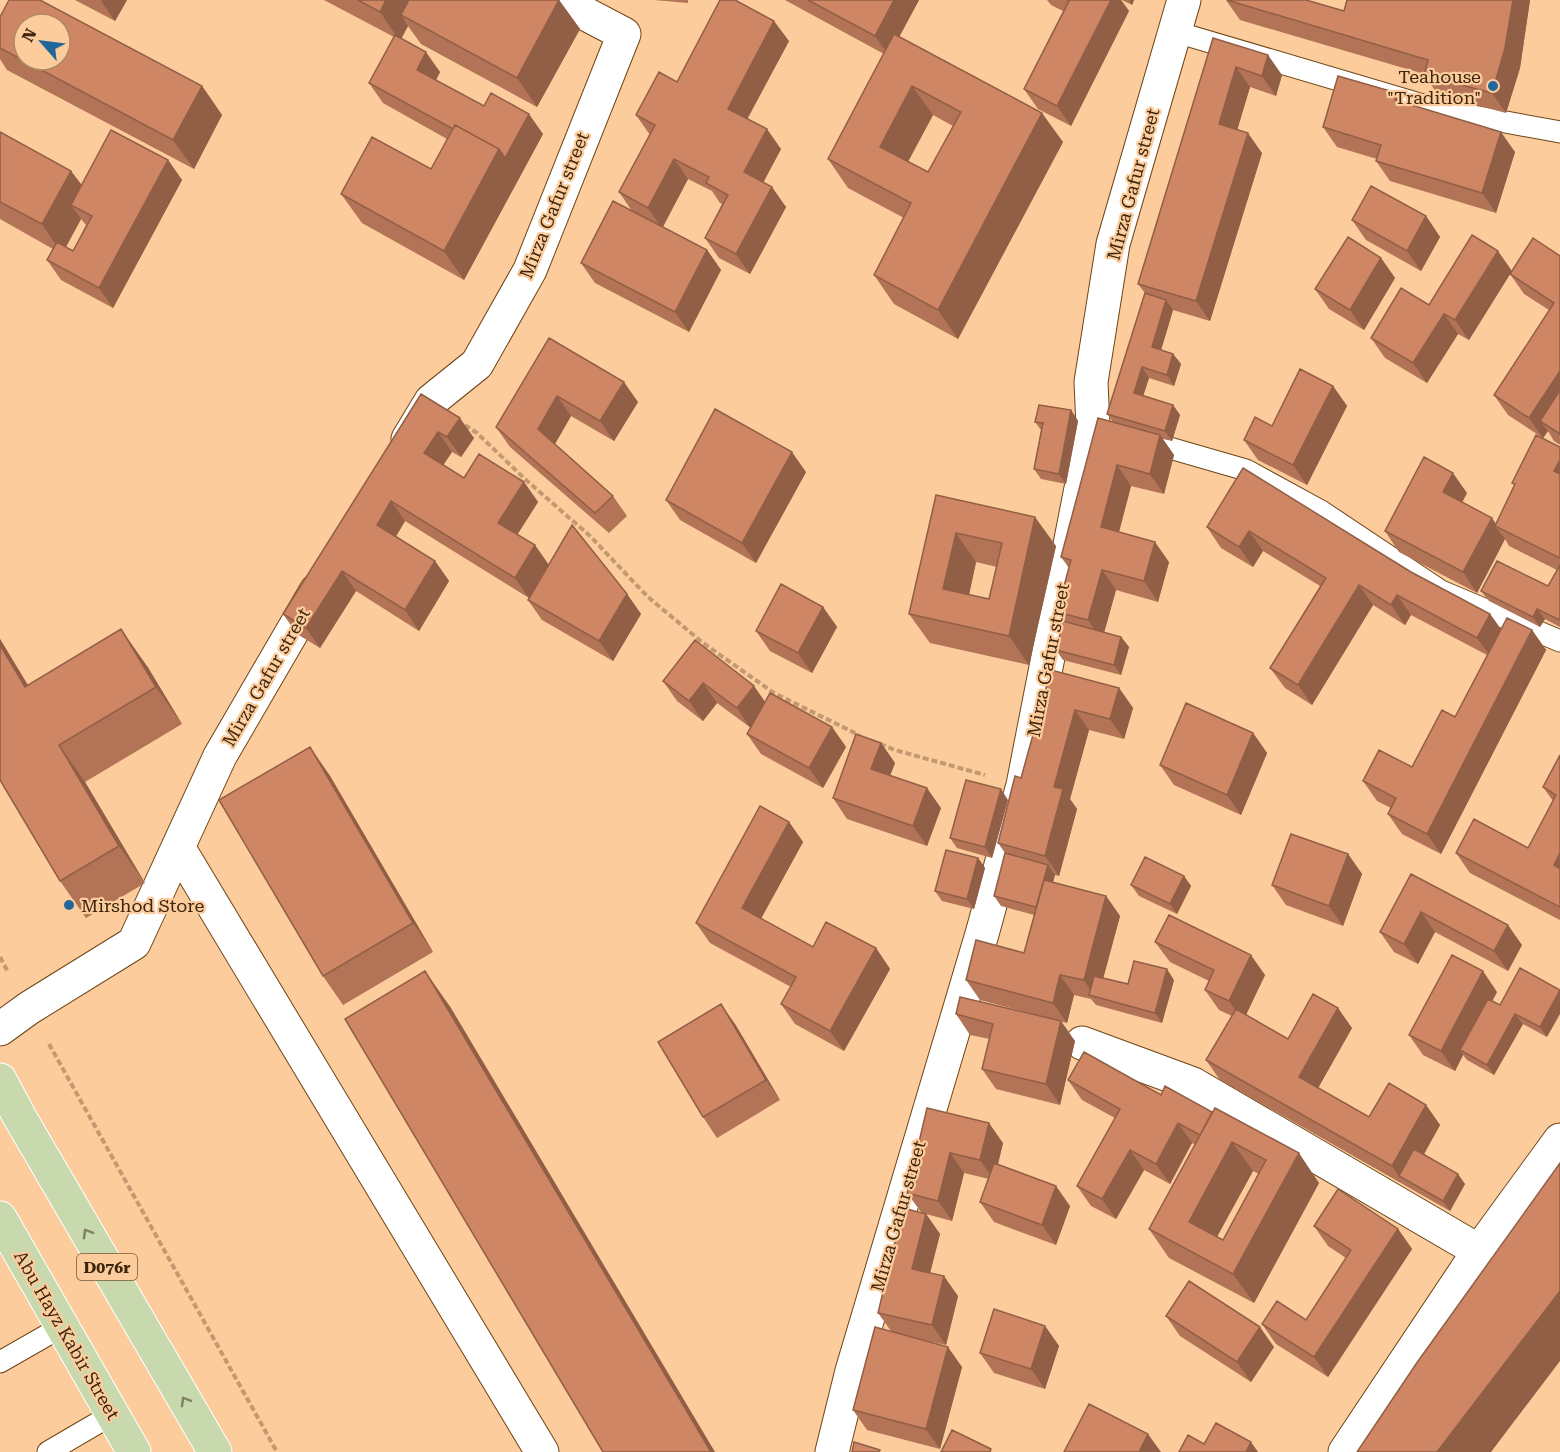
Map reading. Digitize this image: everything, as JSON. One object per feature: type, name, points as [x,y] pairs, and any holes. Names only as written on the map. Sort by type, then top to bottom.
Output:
[{"type":"main road","name":"D076r","points":[[0,1080],[24,1126],[215,1452]]},
{"type":"main road","name":"Abu Hayz Kabir Street","points":[[0,1218],[134,1452]]},
{"type":"street","name":"Mirza Gafur street","points":[[393,462],[432,401],[477,364],[530,270],[624,34],[559,0]]},
{"type":"street","name":"Mirza Gafur street","points":[[832,1452],[852,1371],[982,934],[1023,785],[1112,432],[1091,382],[1113,244],[1184,0]]},
{"type":"street","name":"Mirza Gafur street","points":[[0,1029],[29,1008],[134,943],[220,756],[331,564]]},
{"type":"street","points":[[178,847],[542,1452]]},
{"type":"street","points":[[1082,1042],[1193,1084],[1479,1251]]},
{"type":"street","points":[[1345,1452],[1479,1251],[1560,1140]]},
{"type":"lane","points":[[1176,32],[1440,110],[1560,132]]},
{"type":"lane","points":[[1112,432],[1246,470],[1321,511],[1441,591],[1560,641]]},
{"type":"lane","points":[[0,1362],[63,1326]]},
{"type":"lane","points":[[48,1452],[113,1414]]},
{"type":"path","points":[[432,401],[477,433],[590,536],[648,597],[703,643],[774,693],[863,737]]},
{"type":"path","points":[[874,741],[905,753],[1023,785]]},
{"type":"path","points":[[0,957],[277,1452]]},
{"type":"building","points":[[9,0],[40,0],[63,12],[12,12],[12,54],[0,48],[0,17]]},
{"type":"building","points":[[358,0],[386,0],[380,12]]},
{"type":"building","points":[[409,0],[559,0],[517,78],[401,15]]},
{"type":"building","points":[[720,0],[735,0],[774,21],[728,109],[767,129],[744,172],[772,187],[736,254],[705,238],[728,195],[706,183],[709,177],[674,159],[648,208],[619,192],[655,125],[636,115],[659,72],[677,82]]},
{"type":"building","points":[[808,0],[894,0],[875,36]]},
{"type":"building","points":[[1067,0],[1111,0],[1057,106],[1024,89],[1069,1]]},
{"type":"building","points":[[1227,0],[1306,0],[1344,11],[1347,0],[1513,0],[1505,48],[1492,93],[1424,75],[1428,60]]},
{"type":"building","points":[[72,17],[202,86],[173,140],[45,72],[72,72]]},
{"type":"building","points":[[894,34],[1042,113],[938,310],[874,275],[911,203],[828,159]],"holes":[[[912,86],[961,112],[928,172],[880,147]]]},
{"type":"building","points":[[395,35],[426,52],[417,70],[484,106],[491,93],[529,114],[505,158],[499,149],[455,125],[453,129],[369,83]]},
{"type":"building","points":[[1213,38],[1268,55],[1262,76],[1236,67],[1219,124],[1248,133],[1196,301],[1138,284]]},
{"type":"building","points":[[1338,76],[1397,93],[1395,100],[1501,132],[1482,193],[1376,161],[1381,145],[1323,127]]},
{"type":"building","points":[[455,125],[499,149],[444,251],[341,194],[372,137],[431,169]]},
{"type":"building","points":[[111,130],[168,160],[99,288],[47,260],[57,242],[73,251],[92,216],[71,205]]},
{"type":"building","points":[[0,132],[71,171],[42,224],[0,202]]},
{"type":"building","points":[[1371,186],[1426,216],[1407,251],[1352,220]]},
{"type":"building","points":[[613,201],[707,250],[675,312],[581,263]]},
{"type":"building","points":[[1472,235],[1498,251],[1455,320],[1444,314],[1413,363],[1371,338],[1401,288],[1429,305]]},
{"type":"building","points":[[1348,237],[1381,258],[1350,310],[1315,289]]},
{"type":"building","points":[[1533,238],[1560,256],[1560,371],[1529,418],[1494,395],[1554,303],[1510,274]]},
{"type":"building","points":[[1145,293],[1166,300],[1152,347],[1173,354],[1167,375],[1142,367],[1134,393],[1173,405],[1165,431],[1107,414]]},
{"type":"building","points":[[549,338],[624,382],[600,421],[557,396],[538,429],[613,496],[595,513],[496,427]]},
{"type":"building","points":[[1300,369],[1333,386],[1293,465],[1244,440],[1255,417],[1272,426]]},
{"type":"building","points":[[1560,390],[1560,434],[1540,421]]},
{"type":"building","points":[[421,394],[460,418],[447,437],[438,432],[424,453],[464,478],[479,454],[524,482],[498,523],[535,545],[515,578],[391,501],[377,525],[435,561],[405,610],[342,571],[306,628],[283,614]]},
{"type":"building","points":[[1039,405],[1071,410],[1059,474],[1034,469],[1043,423],[1035,422]]},
{"type":"building","points":[[715,409],[792,452],[742,543],[666,500]]},
{"type":"building","points":[[1098,418],[1160,435],[1150,474],[1117,465],[1101,527],[1155,542],[1144,581],[1102,570],[1088,620],[1057,612],[1071,560],[1061,557]]},
{"type":"building","points":[[1536,435],[1560,447],[1560,460],[1554,471],[1560,474],[1560,558],[1495,526],[1515,484],[1512,483]]},
{"type":"building","points":[[1424,457],[1453,473],[1443,492],[1492,518],[1463,572],[1385,531]]},
{"type":"building","points":[[1243,468],[1411,572],[1490,614],[1477,638],[1397,595],[1391,605],[1359,585],[1298,685],[1270,668],[1326,578],[1249,531],[1239,547],[1207,527]]},
{"type":"building","points":[[936,495],[1035,517],[1009,636],[909,614]],"holes":[[[956,533],[1002,543],[989,599],[943,589]]]},
{"type":"building","points":[[572,525],[627,594],[599,641],[528,600]]},
{"type":"building","points":[[1497,561],[1548,586],[1560,565],[1560,620],[1537,609],[1533,617],[1481,591]]},
{"type":"building","points":[[781,584],[823,607],[798,653],[756,631]]},
{"type":"building","points":[[1507,618],[1532,630],[1427,834],[1388,814],[1396,798],[1363,781],[1379,750],[1412,767],[1442,710],[1455,717]]},
{"type":"building","points":[[1063,621],[1121,637],[1114,665],[1056,650]]},
{"type":"building","points":[[121,629],[156,687],[59,745],[119,846],[60,881],[0,780],[0,645],[25,687]]},
{"type":"building","points":[[695,640],[754,686],[737,708],[703,683],[689,701],[663,681]]},
{"type":"building","points":[[1051,670],[1119,688],[1110,719],[1075,710],[1054,787],[1063,789],[1045,856],[998,843],[1015,776],[1021,778]]},
{"type":"building","points":[[770,693],[832,727],[809,768],[747,734]]},
{"type":"building","points":[[1186,703],[1253,733],[1227,795],[1160,765]]},
{"type":"building","points":[[856,734],[881,743],[871,769],[927,788],[913,826],[833,798]]},
{"type":"building","points":[[310,747],[413,923],[323,976],[219,800]]},
{"type":"building","points":[[1560,755],[1560,853],[1554,865],[1560,869],[1560,907],[1456,853],[1474,819],[1528,848],[1556,795],[1543,787]]},
{"type":"building","points":[[966,780],[1001,789],[985,847],[950,838]]},
{"type":"building","points":[[760,806],[789,822],[742,908],[813,947],[826,922],[876,948],[830,1031],[781,1004],[796,977],[696,923]]},
{"type":"building","points":[[1291,834],[1348,854],[1329,906],[1272,885]]},
{"type":"building","points":[[946,850],[978,858],[967,899],[935,891]]},
{"type":"building","points":[[1005,853],[1048,865],[1036,907],[994,896]]},
{"type":"building","points":[[1145,857],[1184,876],[1170,904],[1131,885]]},
{"type":"building","points":[[1411,874],[1508,925],[1494,951],[1421,912],[1404,944],[1380,932]]},
{"type":"building","points":[[1044,880],[1106,896],[1084,980],[1060,975],[1053,1003],[966,980],[976,940],[1024,953]]},
{"type":"building","points":[[1169,915],[1251,955],[1229,1001],[1205,990],[1214,970],[1155,942]]},
{"type":"building","points":[[1452,955],[1483,971],[1441,1051],[1409,1035]]},
{"type":"building","points":[[1134,961],[1167,969],[1155,1013],[1089,995],[1094,976],[1128,984]]},
{"type":"building","points":[[1520,968],[1560,990],[1540,1027],[1515,1014],[1487,1065],[1460,1050],[1488,999],[1500,1005]]},
{"type":"building","points":[[425,971],[711,1452],[603,1452],[345,1019]]},
{"type":"building","points":[[1313,994],[1338,1008],[1299,1077],[1369,1117],[1389,1083],[1426,1105],[1392,1166],[1206,1060],[1236,1009],[1288,1039]]},
{"type":"building","points":[[960,997],[1061,1021],[1046,1084],[982,1069],[993,1024],[956,1014]]},
{"type":"building","points":[[721,1004],[766,1080],[703,1117],[658,1042]]},
{"type":"building","points":[[1084,1052],[1161,1095],[1165,1086],[1212,1112],[1200,1135],[1178,1123],[1156,1164],[1130,1150],[1102,1199],[1077,1186],[1120,1109],[1068,1080]]},
{"type":"building","points":[[927,1108],[989,1123],[980,1160],[950,1153],[938,1201],[907,1193]]},
{"type":"building","points":[[1215,1108],[1299,1153],[1233,1274],[1149,1229]],"holes":[[[1232,1142],[1266,1160],[1223,1240],[1189,1222]]]},
{"type":"building","points":[[1414,1149],[1458,1174],[1443,1201],[1399,1176]]},
{"type":"building","points":[[994,1163],[1056,1186],[1042,1225],[980,1202]]},
{"type":"building","points":[[1560,1163],[1560,1291],[1437,1452],[1357,1452],[1416,1364]]},
{"type":"building","points":[[1338,1189],[1398,1229],[1314,1357],[1262,1324],[1277,1301],[1306,1320],[1351,1250],[1314,1226]]},
{"type":"building","points":[[903,1208],[926,1214],[912,1269],[944,1276],[932,1325],[878,1313]]},
{"type":"building","points":[[1189,1281],[1260,1327],[1237,1362],[1166,1316]]},
{"type":"building","points":[[994,1309],[1045,1326],[1031,1369],[980,1353]]},
{"type":"building","points":[[875,1327],[948,1347],[926,1429],[853,1410]]},
{"type":"building","points":[[1089,1404],[1148,1434],[1139,1452],[1064,1452]]},
{"type":"building","points":[[1216,1423],[1251,1442],[1246,1452],[1179,1452],[1188,1435],[1204,1444]]},
{"type":"building","points":[[952,1430],[991,1449],[990,1452],[941,1452]]},
{"type":"building","points":[[854,1442],[880,1450],[879,1452],[852,1452]]},
{"type":"place","name":"Teahouse \"Tradition\"","points":[[1493,86]]},
{"type":"place","name":"Mirshod Store","points":[[69,905]]}]
